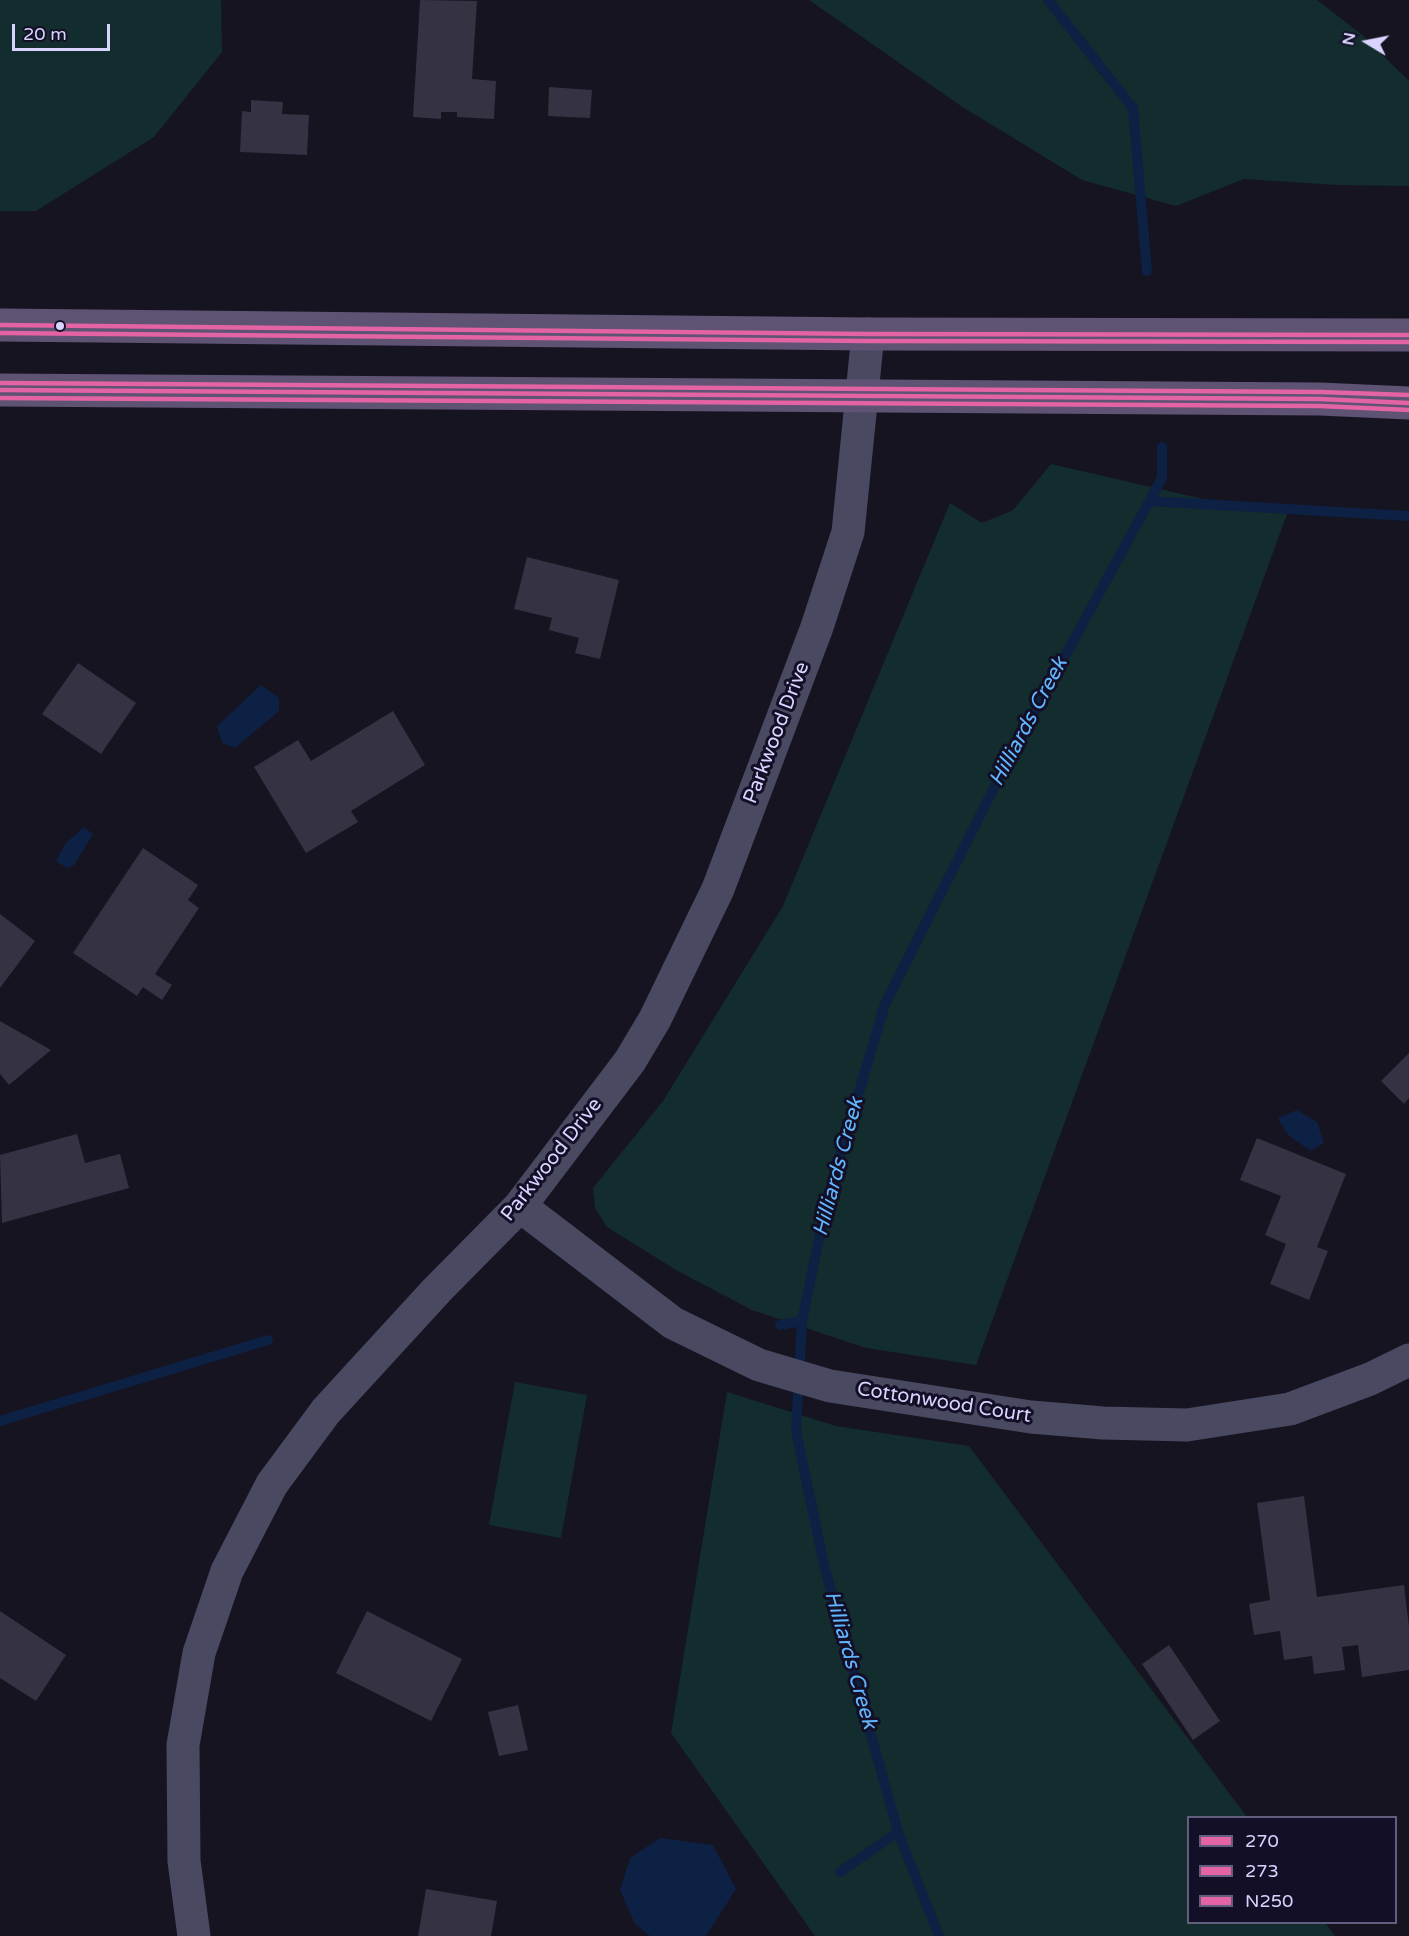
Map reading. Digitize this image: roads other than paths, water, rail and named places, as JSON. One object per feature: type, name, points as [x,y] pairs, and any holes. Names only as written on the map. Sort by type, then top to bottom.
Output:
[{"type":"main road","points":[[0,325],[868,334],[1409,335]]},
{"type":"main road","points":[[0,390],[1320,399],[1409,403]]},
{"type":"street","name":"Parkwood Drive","points":[[194,1936],[184,1861],[183,1745],[199,1653],[227,1571],[272,1484],[326,1411],[520,1206],[630,1061],[655,1019],[718,889],[817,627],[848,532],[868,334]]},
{"type":"street","name":"Cottonwood Court","points":[[520,1206],[673,1323],[759,1365],[830,1386],[1031,1417],[1103,1423],[1187,1425],[1290,1409],[1370,1379],[1409,1360]]},
{"type":"water","points":[[261,685],[279,698],[279,711],[235,748],[222,743],[217,726]]},
{"type":"water","points":[[84,827],[93,834],[74,865],[67,868],[56,861],[65,844]]},
{"type":"water","points":[[1297,1110],[1317,1122],[1324,1143],[1311,1151],[1288,1135],[1278,1118]]},
{"type":"water","points":[[660,1838],[713,1845],[736,1889],[706,1936],[650,1936],[635,1924],[620,1890],[630,1858]]},
{"type":"waterway","name":"Hilliards Creek","points":[[1048,0],[1133,108],[1147,271]]},
{"type":"waterway","name":"Hilliards Creek","points":[[939,1936],[898,1832],[824,1565],[796,1431],[802,1321],[827,1200],[885,1004],[1002,772],[1162,478],[1162,447]]},
{"type":"waterway","points":[[1149,501],[1409,516]]},
{"type":"waterway","points":[[780,1325],[802,1321]]},
{"type":"waterway","points":[[0,1421],[268,1340]]},
{"type":"waterway","points":[[840,1872],[898,1832]]}]
